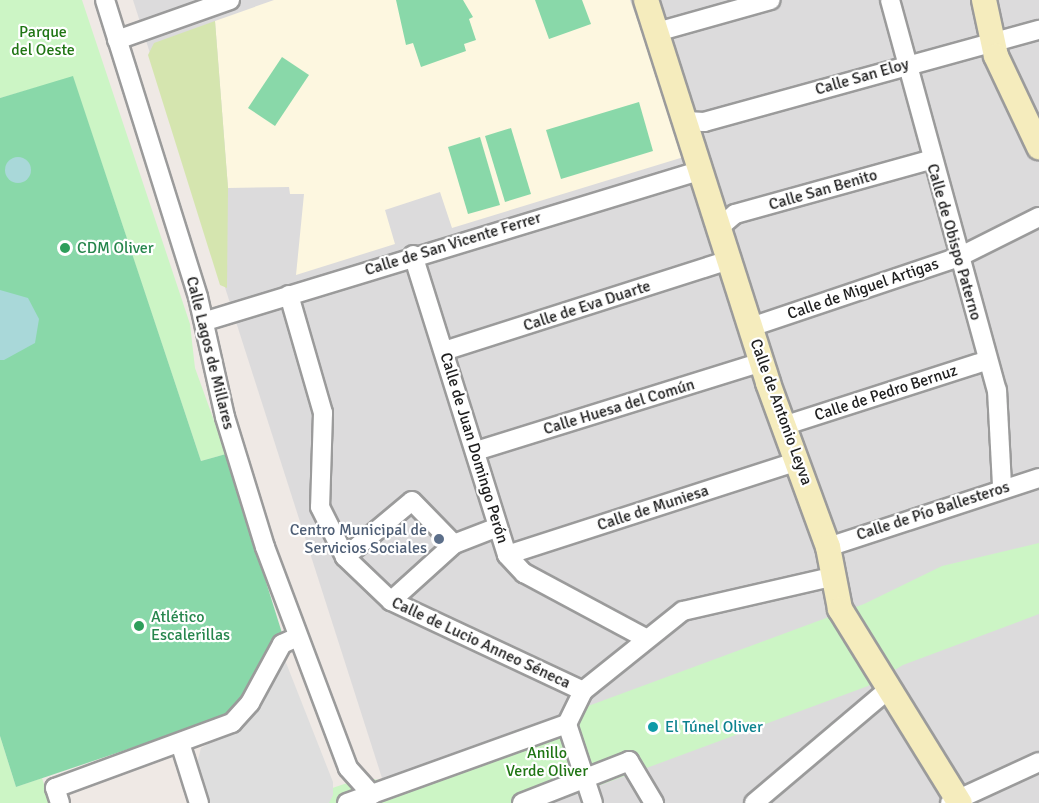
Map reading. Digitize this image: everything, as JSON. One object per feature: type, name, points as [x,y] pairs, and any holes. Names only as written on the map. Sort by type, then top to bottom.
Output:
[{"type":"street","name":"Calle Lagos de Millares","points":[[105,0],[206,321],[227,427],[298,637],[348,768],[347,803]]},
{"type":"street","points":[[117,40],[230,0]]},
{"type":"street","name":"Calle de Antonio Leyva","points":[[646,0],[783,426],[798,461],[828,547],[840,609],[956,802]]},
{"type":"street","points":[[657,32],[771,0]]},
{"type":"street","name":"Calle de Obispo Paterno","points":[[890,0],[930,160],[999,402],[1002,487]]},
{"type":"street","points":[[984,0],[992,41],[1039,147]]},
{"type":"street","name":"Calle San Eloy","points":[[686,121],[704,122],[992,41],[1039,30]]},
{"type":"street","name":"Calle San Benito","points":[[720,227],[735,214],[930,160]]},
{"type":"street","name":"Calle de San Vicente Ferrer","points":[[206,321],[413,255],[702,170]]},
{"type":"street","name":"Calle de Miguel Artigas","points":[[751,327],[959,257],[1039,217]]},
{"type":"street","name":"Calle de Juan Domingo Perón","points":[[413,255],[476,451],[495,528],[507,555],[524,573],[645,638]]},
{"type":"street","name":"Calle de Eva Duarte","points":[[444,351],[730,260]]},
{"type":"street","name":"Calle de Lucio Anneo Séneca","points":[[290,295],[323,413],[320,507],[345,557],[391,601],[584,691]]},
{"type":"street","name":"Calle de Pedro Bernuz","points":[[783,426],[988,360]]},
{"type":"street","name":"Calle Huesa del Común","points":[[476,451],[762,362]]},
{"type":"street","name":"Calle de Muniesa","points":[[507,555],[798,461]]},
{"type":"street","name":"Calle de Pío Ballesteros","points":[[828,547],[1002,487],[1039,478]]},
{"type":"street","points":[[345,557],[412,501],[454,544]]},
{"type":"street","points":[[391,601],[454,544],[495,528]]},
{"type":"street","points":[[347,803],[380,798],[567,723],[584,691],[645,638],[702,602],[832,577]]},
{"type":"street","points":[[60,803],[55,788],[181,746],[242,715],[282,644],[298,637]]},
{"type":"street","points":[[754,803],[889,689]]},
{"type":"street","points":[[567,723],[593,803]]},
{"type":"street","points":[[181,746],[199,803]]},
{"type":"street","points":[[522,803],[630,761],[654,803]]},
{"type":"street","points":[[956,802],[1039,762]]},
{"type":"street","name":"Calle Lagos de Millares","points":[[348,768],[380,798]]},
{"type":"shaded area","points":[[133,0],[1039,0],[1039,803],[390,803]]},
{"type":"shaded area","points":[[274,0],[630,0],[687,156],[452,228],[440,192],[385,210],[395,244],[296,275],[304,194],[290,194],[289,187],[228,188],[215,21]]},
{"type":"shaded area","points":[[283,655],[333,782],[333,795],[329,803],[205,803],[195,771],[201,748],[239,726]]},
{"type":"green space","name":"Parque del Oeste","points":[[0,0],[82,0],[190,324],[195,368],[226,454],[201,461],[73,77],[0,98]]},
{"type":"green space","points":[[396,0],[463,0],[473,17],[469,19],[476,40],[464,44],[466,51],[421,67],[413,43],[406,45]]},
{"type":"green space","points":[[535,0],[582,0],[591,24],[549,39]]},
{"type":"green space","points":[[215,21],[228,188],[227,288],[220,285],[148,55],[154,43]]},
{"type":"green space","points":[[282,57],[309,75],[275,126],[248,108]]},
{"type":"green space","points":[[73,76],[201,461],[226,454],[282,633],[238,712],[16,787],[0,736],[0,98]]},
{"type":"green space","points":[[639,102],[653,151],[561,179],[546,130]]},
{"type":"green space","points":[[511,128],[531,194],[505,202],[485,136]]},
{"type":"green space","points":[[480,137],[500,205],[468,214],[448,147]]},
{"type":"green space","name":"Anillo Verde Oliver","points":[[1039,543],[1039,614],[903,665],[868,686],[552,803],[288,803],[362,778],[380,780],[553,719],[864,604],[942,566]]},
{"type":"green space","points":[[0,736],[16,787],[42,778],[50,803],[0,803]]},
{"type":"water","points":[[18,157],[27,161],[31,170],[27,179],[18,183],[9,179],[5,170],[9,161]]},
{"type":"water","points":[[0,290],[28,298],[39,319],[35,343],[4,360],[0,360]]},
{"type":"place","name":"CDM Oliver","points":[[65,248]]},
{"type":"place","name":"Centro Municipal de Servicios Sociales","points":[[439,539]]},
{"type":"place","name":"Atlético Escalerillas","points":[[139,626]]},
{"type":"place","name":"El Túnel Oliver","points":[[653,727]]}]
